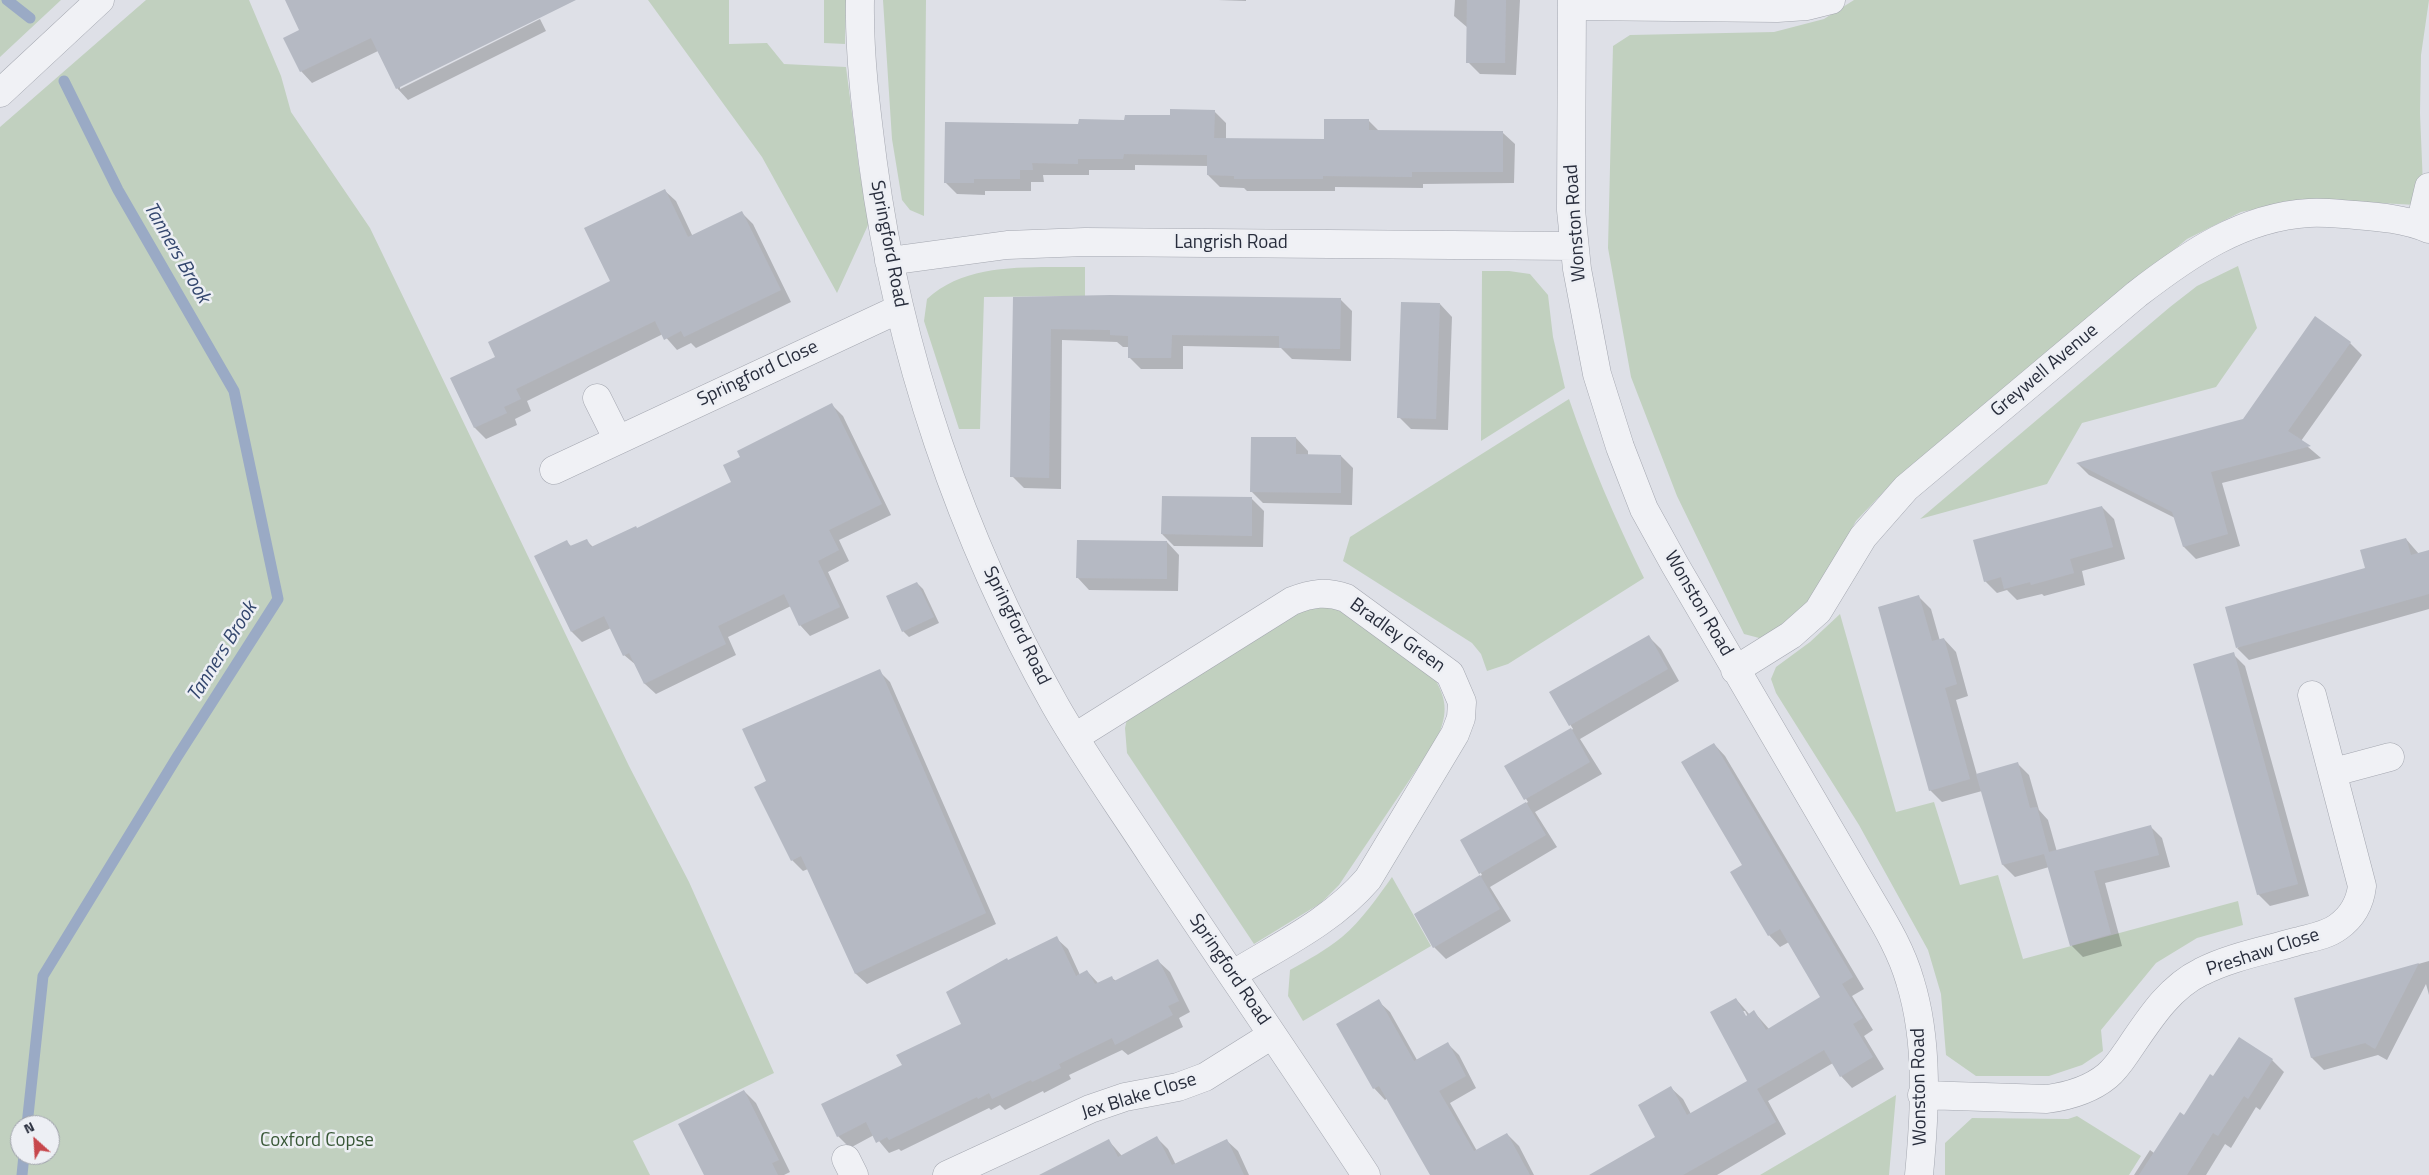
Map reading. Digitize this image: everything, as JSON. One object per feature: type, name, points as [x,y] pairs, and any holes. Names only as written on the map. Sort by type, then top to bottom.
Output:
[{"type":"street","points":[[0,93],[100,0]]},
{"type":"street","name":"Springford Road","points":[[860,0],[862,71],[867,119],[889,262],[899,309],[935,433],[971,533],[1028,655],[1075,737],[1366,1175]]},
{"type":"street","points":[[1572,3],[1777,8],[1807,6],[1831,0]]},
{"type":"street","name":"Wonston Road","points":[[1572,3],[1571,210],[1574,246],[1597,374],[1620,448],[1644,509],[1893,938],[1910,980],[1919,1017],[1922,1057],[1919,1175]]},
{"type":"street","points":[[2424,227],[2429,187]]},
{"type":"street","name":"Greywell Avenue","points":[[1736,670],[1791,636],[1818,611],[1863,538],[1906,488],[2170,268],[2210,242],[2244,227],[2275,218],[2310,213],[2389,218],[2424,227]]},
{"type":"street","name":"Langrish Road","points":[[889,262],[1007,245],[1085,242],[1574,246]]},
{"type":"street","name":"Springford Close","points":[[554,470],[899,309]]},
{"type":"street","points":[[598,398],[618,440]]},
{"type":"street","name":"Bradley Green","points":[[1075,737],[1292,601],[1309,594],[1330,593],[1346,598],[1450,674],[1462,702],[1461,718],[1455,734],[1368,879],[1351,899],[1332,914],[1232,975]]},
{"type":"street","name":"Preshaw Close","points":[[1922,1095],[2047,1098],[2067,1096],[2090,1087],[2108,1075],[2121,1061],[2162,1003],[2180,985],[2199,973],[2225,961],[2321,935],[2337,928],[2349,918],[2360,900],[2362,886],[2334,772],[2312,695]]},
{"type":"street","points":[[2334,772],[2390,757]]},
{"type":"street","name":"Jex Blake Close","points":[[947,1175],[1090,1109],[1125,1097],[1178,1087],[1205,1077],[1272,1035]]},
{"type":"green space","points":[[0,0],[61,0],[0,57]]},
{"type":"green space","name":"Coxford Copse","points":[[146,0],[249,0],[281,76],[291,112],[370,228],[629,766],[689,882],[774,1073],[633,1141],[650,1175],[0,1175],[0,127]]},
{"type":"green space","points":[[648,0],[729,0],[729,44],[767,43],[784,64],[846,67],[859,168],[869,223],[837,293],[762,157]]},
{"type":"green space","points":[[824,0],[846,0],[845,44],[824,43]]},
{"type":"green space","points":[[883,0],[926,0],[924,216],[910,210],[902,200],[892,139]]},
{"type":"green space","points":[[1854,0],[2429,0],[2421,55],[2420,113],[2423,186],[2416,205],[2307,199],[2241,212],[2187,239],[1892,483],[1856,521],[1824,580],[1799,615],[1763,639],[1744,634],[1677,496],[1631,377],[1608,248],[1613,46],[1630,35],[1774,32],[1824,19]]},
{"type":"green space","points":[[2238,266],[2257,328],[2216,387],[2082,423],[2047,484],[1920,519],[2170,307],[2197,286]]},
{"type":"green space","points":[[1085,267],[1085,296],[984,297],[980,429],[959,429],[924,321],[927,299],[943,287],[981,272],[1002,269]]},
{"type":"green space","points":[[1482,271],[1509,271],[1530,274],[1548,295],[1553,337],[1565,388],[1481,441]]},
{"type":"green space","points":[[1569,399],[1585,445],[1644,578],[1508,664],[1487,671],[1481,654],[1472,643],[1343,561],[1350,537]]},
{"type":"green space","points":[[1313,606],[1333,608],[1354,617],[1435,679],[1444,702],[1443,723],[1437,739],[1339,885],[1321,903],[1254,944],[1127,753],[1125,728],[1127,719],[1296,610]]},
{"type":"green space","points":[[1840,614],[1896,812],[1934,802],[1960,885],[1998,875],[2023,959],[2238,901],[2243,925],[2197,938],[2156,963],[2101,1030],[2103,1051],[2082,1065],[2049,1076],[1976,1076],[1946,1055],[1941,994],[1928,950],[1859,825],[1776,693],[1771,679],[1776,667],[1810,642]]},
{"type":"green space","points":[[1392,877],[1431,946],[1303,1021],[1288,996],[1290,970],[1336,942],[1369,908]]},
{"type":"green space","points":[[1896,1095],[1889,1175],[1760,1175]]},
{"type":"green space","points":[[2077,1116],[2141,1156],[2129,1175],[1945,1175],[1945,1143],[1972,1118],[2068,1119]]},
{"type":"building","points":[[285,0],[576,0],[396,89],[371,38],[300,72],[283,38],[299,30]]},
{"type":"building","points":[[1467,0],[1506,0],[1505,63],[1466,63]]},
{"type":"building","points":[[1170,109],[1215,110],[1214,138],[1324,139],[1324,119],[1369,119],[1369,130],[1503,131],[1503,172],[1412,172],[1412,177],[1323,176],[1323,179],[1234,179],[1234,176],[1207,175],[1207,155],[1124,154],[1123,159],[1078,159],[1078,164],[1032,163],[1033,170],[1020,170],[1020,179],[974,179],[974,183],[944,183],[945,122],[1078,124],[1079,119],[1124,120],[1125,115],[1170,115]]},
{"type":"building","points":[[665,189],[688,237],[742,211],[781,290],[684,337],[681,331],[664,340],[655,321],[516,389],[521,399],[504,407],[507,413],[474,428],[450,378],[495,357],[488,342],[610,281],[584,228]]},
{"type":"building","points":[[1110,295],[1341,298],[1340,349],[1279,348],[1279,336],[1172,335],[1171,358],[1128,358],[1128,336],[1110,335],[1110,330],[1051,329],[1049,478],[1010,477],[1013,297]]},
{"type":"building","points":[[1401,302],[1440,303],[1436,419],[1397,418]]},
{"type":"building","points":[[2315,316],[2351,342],[2288,431],[2311,446],[2211,472],[2228,534],[2183,547],[2172,512],[2076,463],[2243,419]]},
{"type":"building","points":[[832,403],[882,504],[829,530],[839,550],[818,561],[840,607],[799,626],[784,594],[718,626],[726,644],[644,684],[629,653],[623,656],[604,616],[571,632],[534,556],[567,540],[570,546],[587,539],[591,547],[636,526],[637,528],[731,482],[723,465],[740,457],[737,451]]},
{"type":"building","points":[[1251,437],[1296,437],[1296,454],[1341,455],[1341,493],[1250,492]]},
{"type":"building","points":[[1162,496],[1252,497],[1252,536],[1161,534]]},
{"type":"building","points":[[2102,506],[2113,547],[2070,559],[2074,573],[2031,585],[2030,582],[2004,589],[2001,577],[1984,582],[1973,540]]},
{"type":"building","points":[[2406,538],[2411,555],[2429,550],[2429,594],[2236,648],[2225,607],[2365,568],[2360,550]]},
{"type":"building","points":[[1077,540],[1167,541],[1167,579],[1076,578]]},
{"type":"building","points":[[917,582],[934,617],[902,632],[886,596]]},
{"type":"building","points":[[1919,595],[1932,641],[1944,638],[1957,684],[1945,688],[1970,779],[1929,791],[1878,607]]},
{"type":"building","points":[[1649,635],[1668,669],[1569,726],[1549,692]]},
{"type":"building","points":[[2234,652],[2298,884],[2257,895],[2193,664]]},
{"type":"building","points":[[880,669],[986,913],[855,974],[801,856],[791,861],[754,787],[766,781],[742,729]]},
{"type":"building","points":[[1571,728],[1590,762],[1524,800],[1504,766]]},
{"type":"building","points":[[1714,743],[1853,977],[1842,984],[1863,1018],[1853,1024],[1873,1057],[1840,1077],[1824,1050],[1757,1089],[1776,1122],[1683,1175],[1589,1175],[1655,1137],[1638,1105],[1671,1086],[1687,1115],[1747,1081],[1710,1012],[1736,998],[1746,1016],[1754,1010],[1766,1030],[1820,997],[1780,929],[1768,936],[1730,872],[1742,865],[1681,762]]},
{"type":"building","points":[[2018,762],[2030,808],[2037,807],[2049,852],[2151,825],[2159,855],[2094,871],[2111,934],[2070,946],[2044,854],[2002,865],[1976,774]]},
{"type":"building","points":[[1526,802],[1546,835],[1479,874],[1460,840]]},
{"type":"building","points":[[1480,875],[1500,909],[1433,948],[1414,914]]},
{"type":"building","points":[[1057,936],[1076,976],[1087,970],[1095,984],[1112,976],[1114,981],[1158,959],[1179,1001],[1168,1006],[1173,1015],[1115,1045],[1112,1038],[1059,1064],[1061,1068],[1032,1082],[1031,1080],[992,1099],[989,1093],[978,1099],[977,1097],[889,1140],[887,1137],[876,1143],[866,1122],[837,1137],[821,1104],[902,1065],[896,1055],[961,1024],[946,992],[1007,958],[1008,960]]},
{"type":"building","points":[[2419,963],[2375,1049],[2365,1043],[2311,1058],[2294,998]]},
{"type":"building","points":[[1379,999],[1414,1061],[1448,1042],[1466,1076],[1439,1091],[1474,1151],[1507,1133],[1530,1175],[1430,1175],[1379,1086],[1373,1089],[1336,1024]]},
{"type":"building","points":[[2239,1037],[2273,1059],[2248,1099],[2244,1096],[2218,1136],[2213,1133],[2187,1175],[2139,1175],[2180,1112],[2184,1115],[2210,1074],[2213,1076]]},
{"type":"building","points":[[744,1090],[779,1160],[772,1163],[778,1175],[704,1175],[678,1124]]},
{"type":"building","points":[[1157,1136],[1172,1165],[1227,1139],[1244,1175],[1039,1175],[1109,1139],[1118,1157]]},
{"type":"waterway","name":"Tanners Brook","points":[[7,0],[30,18]]},
{"type":"waterway","name":"Tanners Brook","points":[[28,1115],[43,976],[177,757],[278,599],[234,391],[118,190],[64,81]]},
{"type":"waterway","name":"Tanners Brook","points":[[22,1175],[23,1165]]}]
